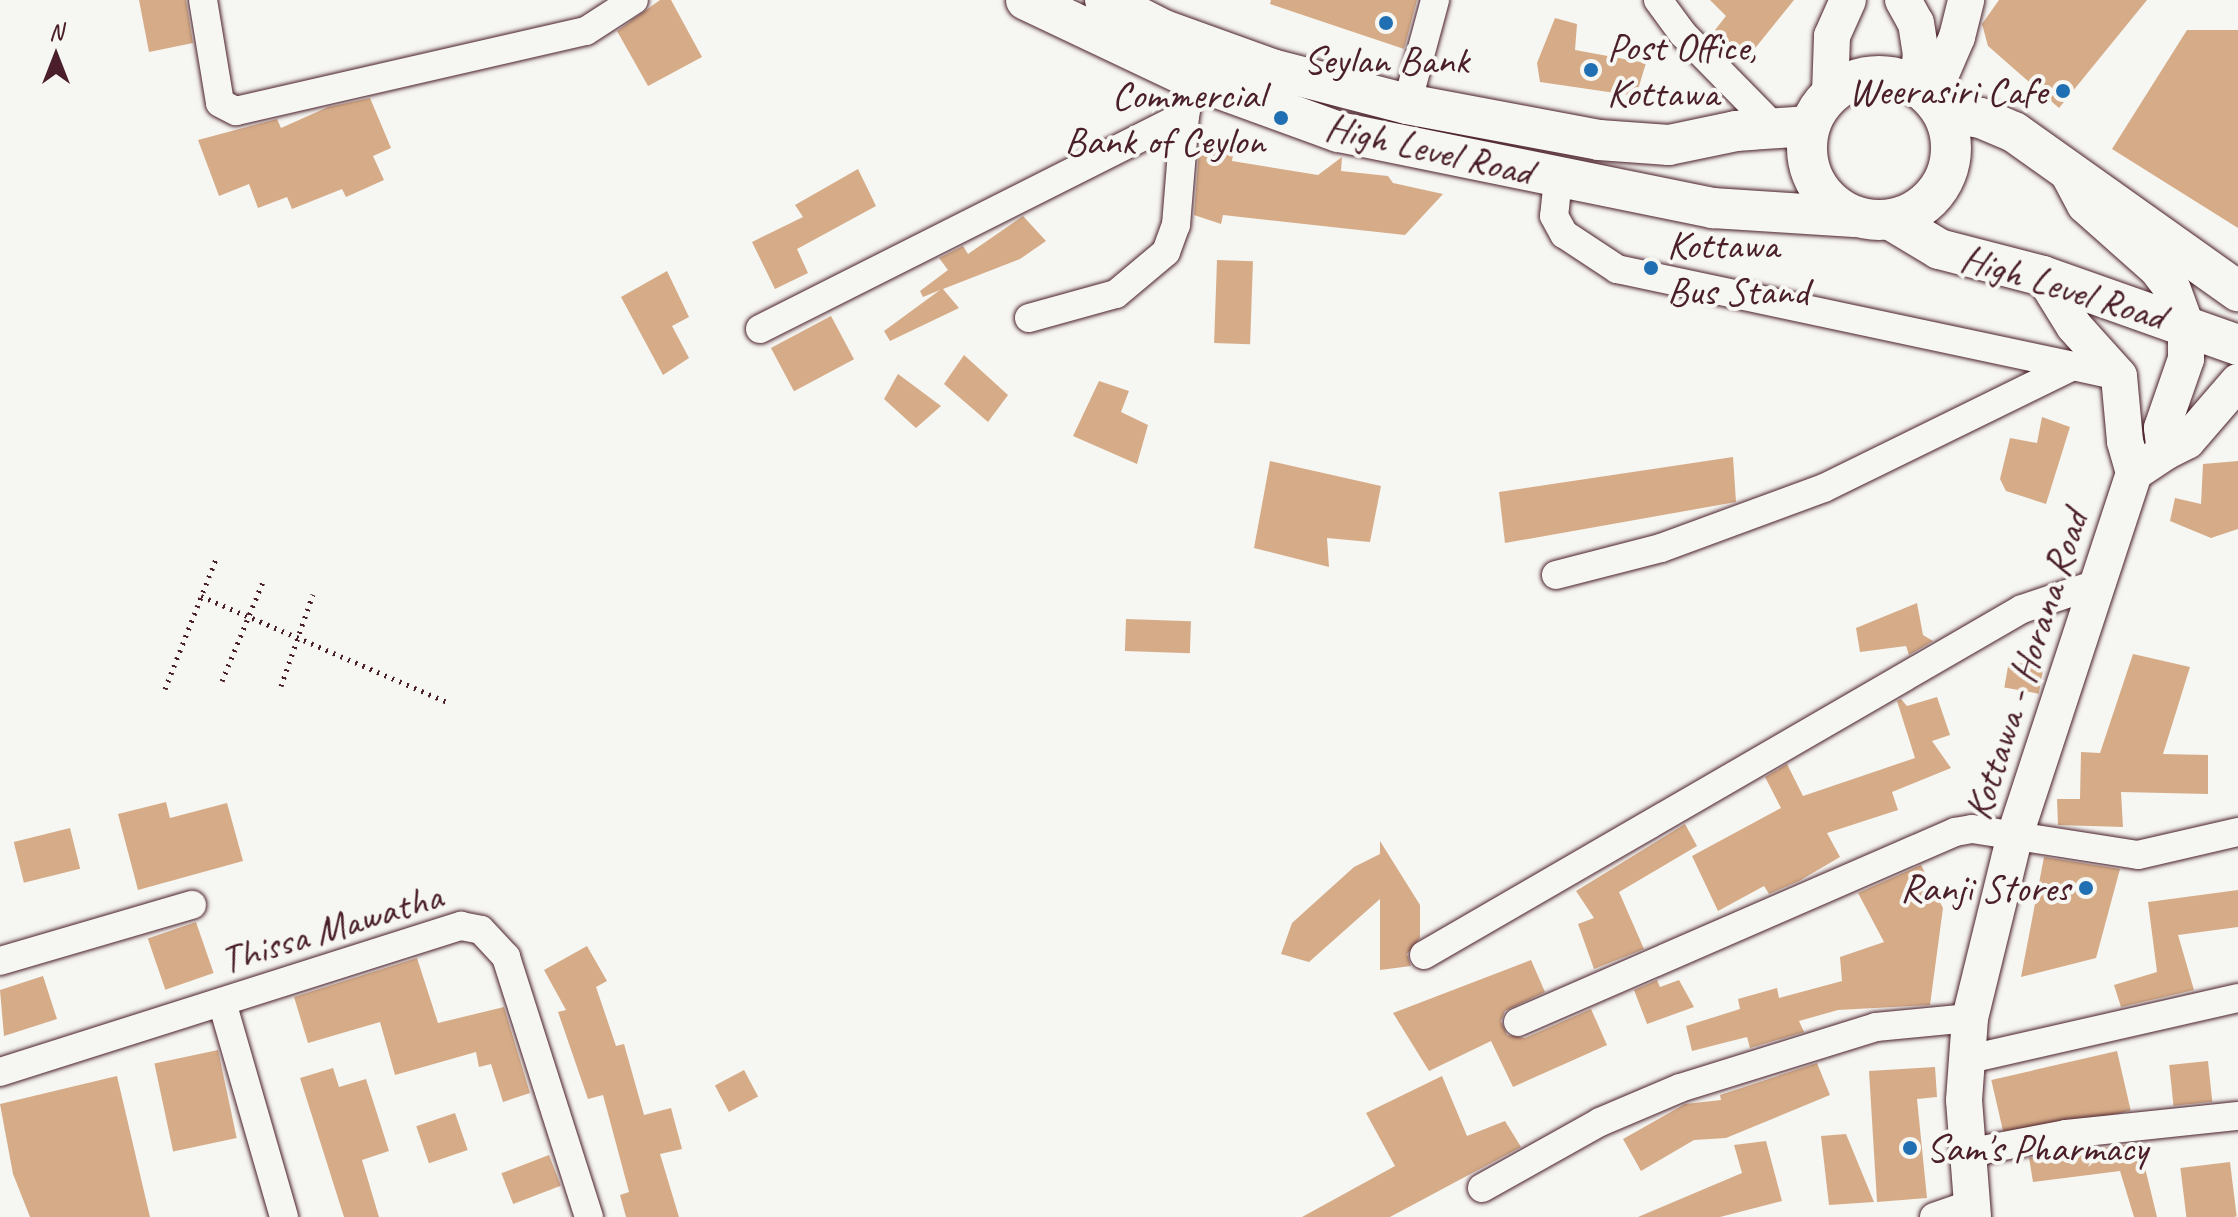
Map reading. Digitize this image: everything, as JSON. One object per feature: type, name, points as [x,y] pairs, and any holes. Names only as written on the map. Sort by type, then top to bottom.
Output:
[{"type":"highway","name":"High Level Road","points":[[1026,0],[1189,97],[1558,179],[1713,208],[1873,218],[1939,249],[2043,276],[2238,345]]},
{"type":"highway","name":"High Level Road","points":[[1105,0],[1212,49],[1407,104],[1634,143],[1669,145],[1805,116]]},
{"type":"highway","points":[[1873,76],[1930,99],[1951,133],[1945,179],[1932,199],[1873,218],[1834,206],[1814,180],[1806,148],[1805,116],[1873,76]]},
{"type":"highway","name":"High Level Road","points":[[1930,99],[2014,132],[2238,291]]},
{"type":"main road","points":[[1805,116],[1832,36],[1848,0]]},
{"type":"main road","points":[[1903,0],[1916,23],[1930,99]]},
{"type":"main road","points":[[1930,99],[1957,37],[1966,0]]},
{"type":"main road","points":[[2068,173],[2085,205],[2157,269],[2173,290],[2186,325],[2186,359],[2162,428],[2165,452]]},
{"type":"main road","points":[[2043,276],[2074,326],[2119,376]]},
{"type":"main road","name":"Kottawa - Horana Road","points":[[1972,1210],[1965,1060],[1970,1018],[2015,835],[2102,582],[2134,473],[2125,441],[2119,376]]},
{"type":"main road","name":"Kottawa - Horana Road","points":[[2134,473],[2187,441],[2238,382]]},
{"type":"street","points":[[203,0],[220,103],[236,111],[586,31],[634,0]]},
{"type":"street","points":[[1407,104],[1435,0]]},
{"type":"street","points":[[1658,0],[1683,34],[1805,116]]},
{"type":"street","points":[[1029,318],[1116,294],[1166,252],[1176,225],[1189,97]]},
{"type":"street","points":[[760,329],[1189,97]]},
{"type":"street","points":[[1558,179],[1554,216],[1564,234],[1617,269],[2119,376]]},
{"type":"street","points":[[1556,575],[1661,548],[1824,488],[2073,366]]},
{"type":"street","points":[[1424,955],[2022,609],[2102,582]]},
{"type":"street","points":[[1518,1022],[1955,832],[2015,835],[2138,855],[2238,832]]},
{"type":"street","points":[[0,961],[192,905]]},
{"type":"street","name":"Thissa Mawatha","points":[[0,1072],[461,926],[481,930],[506,957],[589,1217]]},
{"type":"street","points":[[1965,1060],[2238,998]]},
{"type":"street","points":[[222,1002],[284,1217]]},
{"type":"street","points":[[1482,1188],[1600,1122],[1680,1088],[1876,1027],[1970,1018]]},
{"type":"street","points":[[1967,1153],[2066,1134],[2238,1116]]},
{"type":"street","points":[[1934,1217],[1972,1210]]},
{"type":"path","points":[[165,689],[216,559]]},
{"type":"path","points":[[222,681],[264,579]]},
{"type":"path","points":[[281,686],[313,594]]},
{"type":"path","points":[[201,596],[449,703]]},
{"type":"building","points":[[139,0],[186,0],[193,43],[149,52]]},
{"type":"building","points":[[660,0],[671,0],[702,57],[648,86],[617,31]]},
{"type":"building","points":[[1271,0],[1417,0],[1404,49],[1270,4]]},
{"type":"building","points":[[1710,0],[1794,0],[1748,57],[1715,30],[1726,16]]},
{"type":"building","points":[[1999,0],[2147,0],[2059,108],[1988,46],[1982,24]]},
{"type":"building","points":[[1555,18],[1577,24],[1575,50],[1646,63],[1636,96],[1540,82],[1537,63]]},
{"type":"building","points":[[2187,30],[2238,30],[2238,228],[2112,149]]},
{"type":"building","points":[[370,98],[391,148],[373,156],[384,180],[346,197],[342,189],[292,209],[287,197],[258,208],[249,184],[219,196],[198,140],[277,119],[281,128],[328,107]]},
{"type":"building","points":[[1199,149],[1233,155],[1232,161],[1318,175],[1342,157],[1341,171],[1388,176],[1393,183],[1443,194],[1405,235],[1223,215],[1221,224],[1194,215]]},
{"type":"building","points":[[858,169],[876,206],[797,249],[808,273],[775,289],[752,242],[803,217],[795,205]]},
{"type":"building","points":[[1023,216],[1046,241],[1020,259],[943,289],[959,308],[890,341],[884,331],[940,290],[923,297],[920,291],[948,270],[939,258],[963,246],[968,254]]},
{"type":"building","points":[[1217,260],[1253,261],[1250,344],[1214,343]]},
{"type":"building","points":[[667,271],[689,317],[672,326],[689,358],[663,375],[621,297]]},
{"type":"building","points":[[831,316],[854,359],[794,391],[771,348]]},
{"type":"building","points":[[964,355],[1008,395],[988,422],[944,384]]},
{"type":"building","points":[[898,374],[941,406],[916,428],[884,399]]},
{"type":"building","points":[[1099,381],[1129,391],[1121,412],[1148,425],[1137,464],[1073,436]]},
{"type":"building","points":[[2042,417],[2070,427],[2046,504],[2006,491],[2000,479],[2010,438],[2037,443]]},
{"type":"building","points":[[1733,457],[1736,502],[1505,543],[1499,492]]},
{"type":"building","points":[[1270,461],[1381,486],[1370,542],[1327,538],[1329,567],[1254,548]]},
{"type":"building","points":[[2238,461],[2238,529],[2211,538],[2170,521],[2175,498],[2201,504],[2203,464]]},
{"type":"building","points":[[1917,603],[1923,635],[1933,641],[1909,655],[1906,646],[1860,652],[1856,628]]},
{"type":"building","points":[[1126,619],[1191,621],[1190,653],[1125,651]]},
{"type":"building","points":[[2133,654],[2190,667],[2163,754],[2208,755],[2208,794],[2121,792],[2123,827],[2058,825],[2057,799],[2080,799],[2081,752],[2100,753]]},
{"type":"building","points":[[2009,661],[2043,667],[2039,694],[2004,688]]},
{"type":"building","points":[[1937,697],[1950,735],[1932,741],[1951,768],[1892,792],[1898,810],[1827,833],[1840,857],[1799,881],[1769,894],[1764,886],[1718,911],[1692,856],[1781,808],[1765,777],[1787,764],[1803,796],[1915,758],[1897,701],[1901,699],[1907,706]]},
{"type":"building","points":[[166,802],[170,818],[227,803],[243,861],[138,890],[118,814]]},
{"type":"building","points":[[1685,824],[1697,846],[1619,892],[1644,949],[1594,969],[1578,924],[1594,918],[1576,891]]},
{"type":"building","points":[[70,828],[80,869],[24,883],[14,842]]},
{"type":"building","points":[[1380,841],[1420,905],[1420,938],[1407,954],[1411,966],[1380,970],[1380,899],[1309,962],[1281,954],[1292,923],[1354,867],[1380,854]]},
{"type":"building","points":[[2044,857],[2120,869],[2096,958],[2021,977]]},
{"type":"building","points":[[1921,865],[1943,908],[1930,1005],[1838,1010],[1799,1021],[1804,1032],[1750,1048],[1747,1037],[1692,1051],[1686,1026],[1740,1009],[1738,999],[1777,988],[1779,998],[1842,981],[1840,957],[1884,942],[1858,893]]},
{"type":"building","points":[[2238,890],[2238,927],[2178,935],[2194,990],[2121,1007],[2114,985],[2157,972],[2148,902]]},
{"type":"building","points":[[196,922],[214,973],[165,990],[148,939]]},
{"type":"building","points":[[587,946],[607,981],[596,987],[616,1046],[624,1044],[644,1115],[671,1108],[682,1149],[660,1154],[679,1217],[626,1217],[620,1195],[629,1192],[603,1095],[588,1099],[558,1012],[566,1010],[544,970]]},
{"type":"building","points":[[417,958],[438,1023],[504,1007],[530,1093],[503,1102],[491,1064],[479,1067],[476,1052],[395,1075],[380,1022],[308,1043],[294,997]]},
{"type":"building","points":[[1531,960],[1545,992],[1505,1011],[1501,1021],[1507,1035],[1525,1038],[1591,1009],[1607,1045],[1513,1087],[1491,1041],[1429,1071],[1393,1013]]},
{"type":"building","points":[[43,976],[57,1019],[4,1036],[0,990]]},
{"type":"building","points":[[1657,980],[1660,987],[1679,980],[1694,1007],[1647,1024],[1634,990]]},
{"type":"building","points":[[218,1050],[237,1138],[173,1152],[154,1064]]},
{"type":"building","points":[[2117,1051],[2131,1110],[2005,1139],[1991,1080]]},
{"type":"building","points":[[2208,1061],[2212,1102],[2173,1106],[2169,1065]]},
{"type":"building","points":[[1817,1063],[1830,1095],[1726,1138],[1694,1140],[1641,1171],[1623,1139],[1685,1104],[1721,1100],[1720,1095]]},
{"type":"building","points":[[1935,1067],[1937,1097],[1917,1099],[1927,1198],[1877,1202],[1869,1071]]},
{"type":"building","points":[[333,1068],[339,1087],[366,1079],[389,1151],[362,1160],[379,1217],[344,1217],[300,1078]]},
{"type":"building","points":[[744,1070],[758,1096],[729,1112],[715,1085]]},
{"type":"building","points":[[117,1076],[150,1217],[30,1217],[13,1174],[0,1104]]},
{"type":"building","points":[[1442,1076],[1467,1136],[1505,1121],[1521,1147],[1390,1217],[1302,1217],[1395,1166],[1366,1113]]},
{"type":"building","points":[[455,1113],[468,1150],[429,1163],[416,1126]]},
{"type":"building","points":[[1846,1134],[1874,1202],[1829,1205],[1821,1136]]},
{"type":"building","points":[[1766,1141],[1782,1201],[1720,1217],[1638,1217],[1742,1173],[1734,1145]]},
{"type":"building","points":[[2139,1143],[2157,1217],[2134,1217],[2120,1171],[2033,1182],[2029,1158]]},
{"type":"building","points":[[549,1155],[561,1186],[513,1204],[501,1173]]},
{"type":"building","points":[[2230,1162],[2237,1217],[2186,1217],[2180,1168]]},
{"type":"place","name":"Seylan Bank","points":[[1386,23]]},
{"type":"place","name":"Post Office, Kottawa","points":[[1591,70]]},
{"type":"place","name":"Weerasiri Cafe","points":[[2063,91]]},
{"type":"place","name":"Commercial Bank of Ceylon","points":[[1281,118]]},
{"type":"place","name":"Kottawa Bus Stand","points":[[1651,268]]},
{"type":"place","name":"Ranji Stores","points":[[2086,888]]},
{"type":"place","name":"Sam's Pharmacy","points":[[1910,1148]]}]
